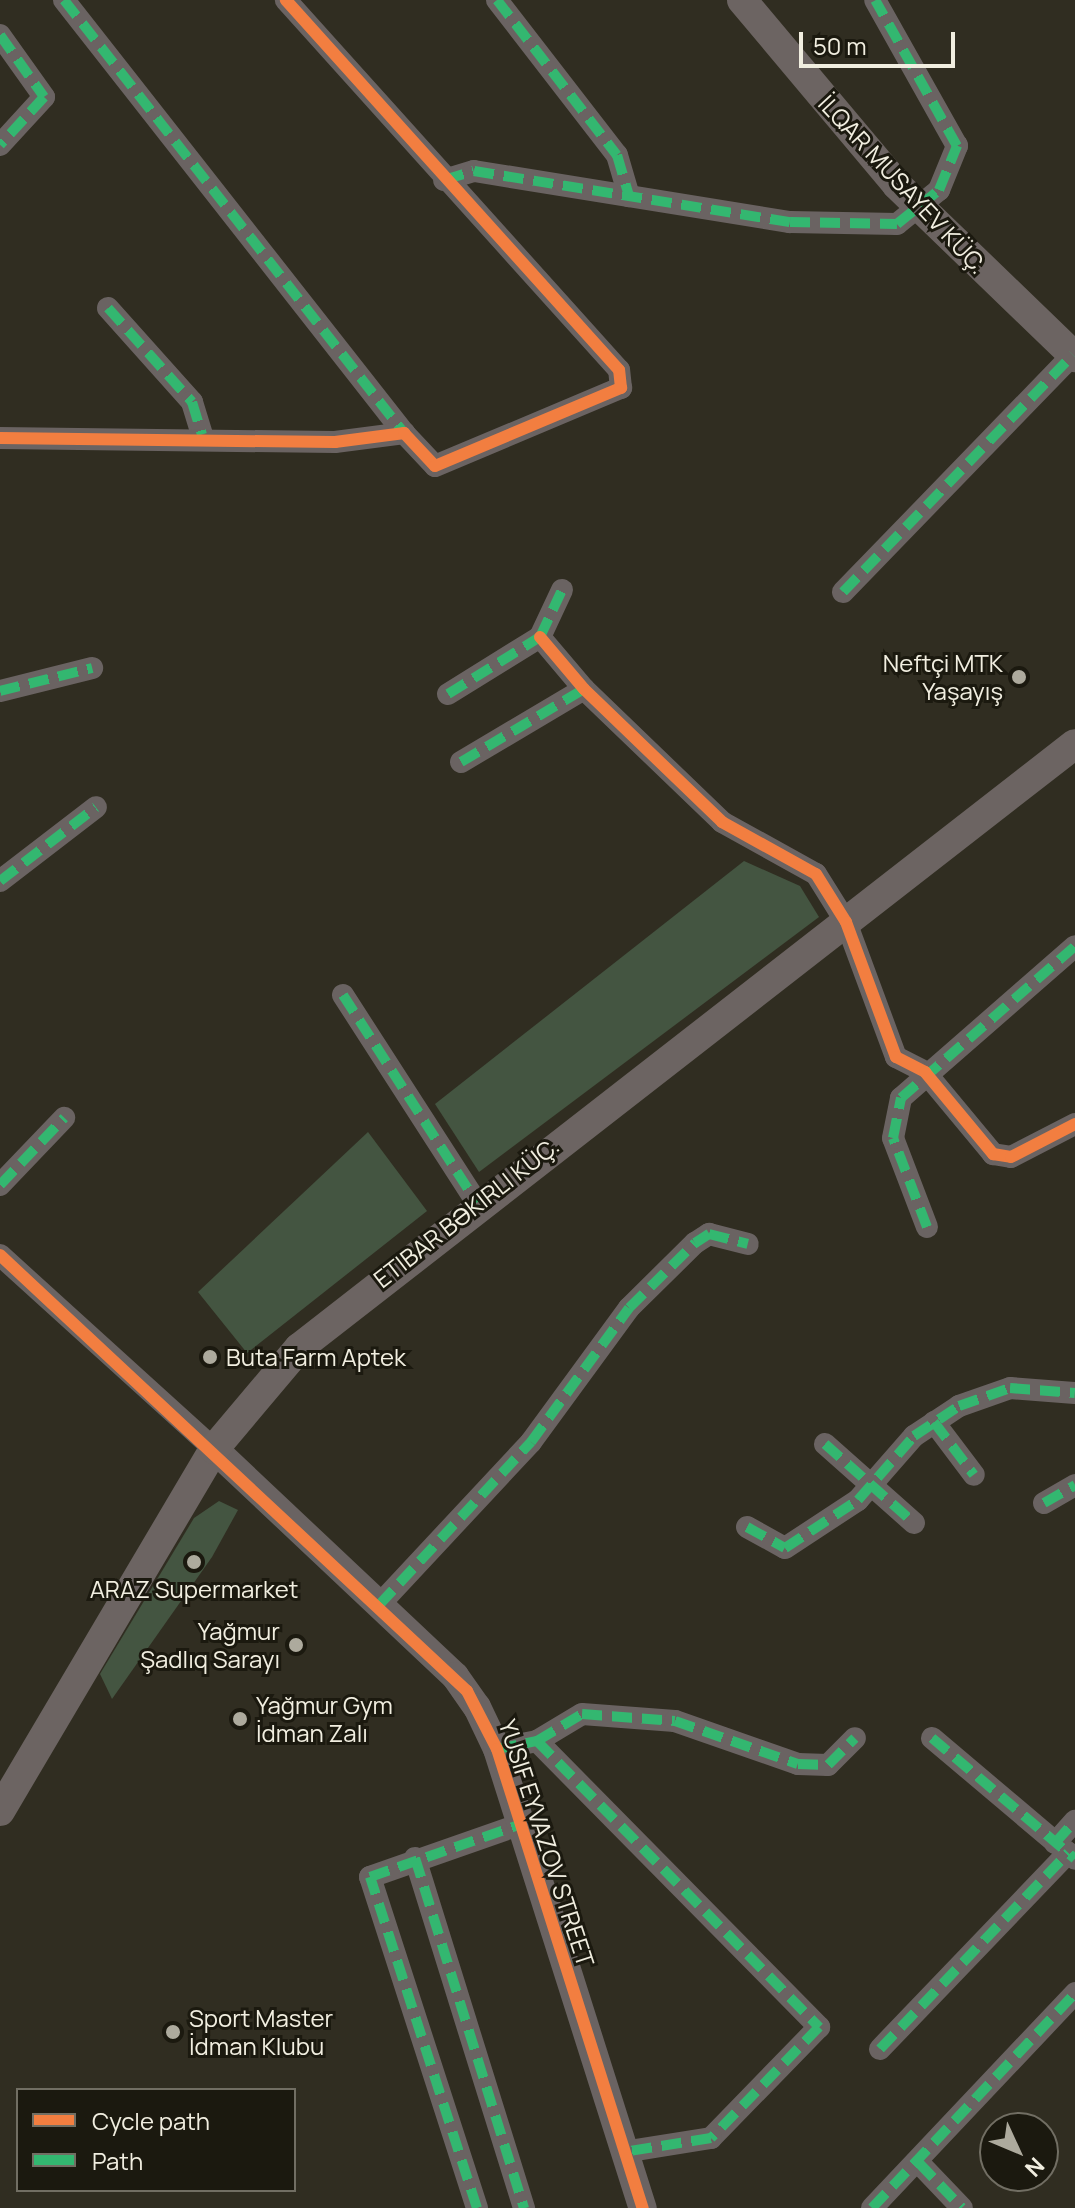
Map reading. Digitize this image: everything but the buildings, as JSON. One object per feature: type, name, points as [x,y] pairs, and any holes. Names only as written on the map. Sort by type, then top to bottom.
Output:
[{"type":"main road","name":"İLQAR MUSAYEV KÜÇ.","points":[[742,0],[920,207],[1074,356]]},
{"type":"main road","name":"ETIBAR BƏKIRLI KÜÇ.","points":[[0,1811],[214,1449],[299,1348],[477,1203],[1075,744]]},
{"type":"street","points":[[64,0],[404,433],[435,466],[613,395],[623,379],[286,0]]},
{"type":"street","points":[[497,0],[617,155],[629,196]]},
{"type":"street","points":[[444,180],[474,171],[790,222],[880,227],[920,207],[951,172],[957,146],[875,0]]},
{"type":"street","points":[[0,35],[44,97],[0,145]]},
{"type":"street","points":[[108,308],[192,402],[202,435]]},
{"type":"street","points":[[843,592],[1074,356]]},
{"type":"street","points":[[0,438],[202,435],[335,442],[404,433]]},
{"type":"street","points":[[448,694],[540,637],[562,590]]},
{"type":"street","points":[[540,637],[584,689],[744,840],[807,864],[846,922],[896,1057],[925,1072],[1001,1157],[1075,1124]]},
{"type":"street","points":[[0,691],[92,668]]},
{"type":"street","points":[[461,762],[584,689]]},
{"type":"street","points":[[0,881],[96,807]]},
{"type":"street","points":[[927,1227],[898,1160],[893,1123],[901,1098],[925,1072],[1075,946]]},
{"type":"street","points":[[343,995],[477,1203]]},
{"type":"street","points":[[0,1185],[64,1118]]},
{"type":"street","points":[[379,1605],[531,1442],[622,1317],[684,1254],[709,1234],[748,1244]]},
{"type":"street","points":[[0,1255],[214,1449]]},
{"type":"street","points":[[747,1527],[785,1548],[875,1484],[934,1422],[1010,1388],[1075,1393]]},
{"type":"street","points":[[934,1422],[974,1475]]},
{"type":"street","points":[[825,1444],[875,1484],[914,1523]]},
{"type":"street","name":"YUSIF EYVAZOV STREET","points":[[214,1449],[455,1676],[497,1749],[643,2208]]},
{"type":"street","points":[[1044,1503],[1075,1485]]},
{"type":"street","points":[[497,1749],[537,1741],[582,1714],[645,1716],[798,1764],[828,1765],[855,1738]]},
{"type":"street","points":[[932,1738],[1066,1852]]},
{"type":"street","points":[[537,1741],[819,2027],[711,2138],[624,2152]]},
{"type":"street","points":[[880,2049],[1066,1852],[1075,1821]]},
{"type":"street","points":[[477,2208],[369,1891],[378,1869],[521,1824]]},
{"type":"street","points":[[415,1858],[524,2208]]},
{"type":"street","points":[[872,2208],[919,2163],[1075,1993]]},
{"type":"street","points":[[919,2163],[962,2208]]},
{"type":"green space","points":[[744,861],[800,886],[819,917],[479,1172],[435,1104]]},
{"type":"green space","points":[[368,1132],[427,1211],[247,1353],[198,1292]]},
{"type":"green space","points":[[219,1501],[238,1510],[212,1557],[112,1699],[100,1674],[194,1518]]},
{"type":"marked path","points":[[64,0],[404,433]]},
{"type":"marked path","points":[[497,0],[617,155],[629,196]]},
{"type":"marked path","points":[[444,180],[474,171],[790,222],[897,224],[939,190],[957,146],[875,0]]},
{"type":"marked path","points":[[0,35],[44,97],[0,145]]},
{"type":"marked path","points":[[108,308],[192,402],[202,435]]},
{"type":"marked path","points":[[843,592],[1073,355]]},
{"type":"marked path","points":[[448,694],[540,637],[562,590]]},
{"type":"marked path","points":[[0,691],[92,668]]},
{"type":"marked path","points":[[461,762],[584,689]]},
{"type":"marked path","points":[[0,881],[96,807]]},
{"type":"marked path","points":[[927,1227],[893,1138],[901,1098],[1075,946]]},
{"type":"marked path","points":[[343,995],[477,1203]]},
{"type":"marked path","points":[[0,1185],[64,1118]]},
{"type":"marked path","points":[[379,1605],[531,1442],[629,1308],[695,1243],[709,1234],[748,1244]]},
{"type":"marked path","points":[[747,1527],[785,1548],[858,1500],[914,1436],[959,1406],[1010,1388],[1075,1393]]},
{"type":"marked path","points":[[934,1422],[974,1475]]},
{"type":"marked path","points":[[825,1444],[914,1523]]},
{"type":"marked path","points":[[1044,1503],[1075,1485]]},
{"type":"marked path","points":[[497,1749],[537,1741],[582,1714],[675,1721],[798,1764],[828,1765],[855,1738]]},
{"type":"marked path","points":[[932,1738],[1075,1859]]},
{"type":"marked path","points":[[537,1741],[819,2027],[711,2138],[624,2152]]},
{"type":"marked path","points":[[1055,1843],[1075,1821]]},
{"type":"marked path","points":[[477,2208],[370,1877],[521,1824]]},
{"type":"marked path","points":[[880,2049],[1068,1853]]},
{"type":"marked path","points":[[415,1858],[524,2208]]},
{"type":"marked path","points":[[872,2208],[1075,1993]]},
{"type":"marked path","points":[[919,2163],[962,2208]]},
{"type":"cycle path","points":[[0,438],[335,442],[404,433],[435,466],[621,388],[619,370],[286,0]]},
{"type":"cycle path","points":[[540,637],[584,689],[722,822],[816,874],[846,922],[896,1057],[925,1072],[993,1154],[1011,1157],[1075,1124]]},
{"type":"cycle path","points":[[0,1255],[467,1691],[497,1749],[643,2208]]},
{"type":"place","name":"Neftçi MTK Yaşayış","points":[[1019,677]]},
{"type":"place","name":"Buta Farm Aptek","points":[[210,1357]]},
{"type":"place","name":"ARAZ Supermarket","points":[[194,1562]]},
{"type":"place","name":"Yağmur Şadlıq Sarayı","points":[[296,1645]]},
{"type":"place","name":"Yağmur Gym İdman Zalı","points":[[240,1719]]},
{"type":"place","name":"Sport Master İdman Klubu","points":[[173,2032]]}]
